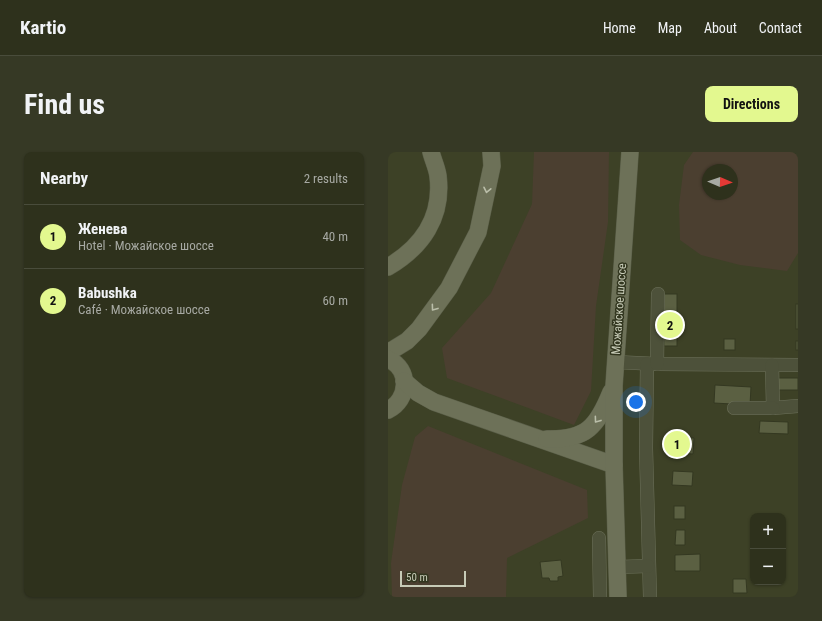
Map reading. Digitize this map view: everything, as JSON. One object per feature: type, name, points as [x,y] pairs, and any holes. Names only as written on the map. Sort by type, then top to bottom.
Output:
[{"type":"main road","points":[[388,267],[401,259],[420,241],[432,222],[438,198],[438,175],[431,152]]},
{"type":"main road","points":[[388,352],[394,350],[407,341],[419,329],[449,288],[478,232],[492,166],[491,152]]},
{"type":"main road","name":"Можайское шоссе","points":[[618,567],[614,465],[614,386],[632,156]]},
{"type":"main road","points":[[388,359],[400,369],[404,381],[401,399],[390,409]]},
{"type":"main road","points":[[404,381],[418,393],[434,402],[614,465]]},
{"type":"main road","points":[[539,439],[563,439],[582,434],[595,424],[604,409],[614,386]]},
{"type":"main road","points":[[390,409],[414,403],[434,402]]},
{"type":"main road","points":[[618,567],[618,597]]},
{"type":"lane","points":[[650,597],[648,566],[652,364],[658,294]]},
{"type":"lane","points":[[615,362],[798,366]]},
{"type":"lane","points":[[772,365],[773,408]]},
{"type":"lane","points":[[734,408],[773,408],[798,406]]},
{"type":"lane","points":[[599,538],[600,597]]},
{"type":"lane","points":[[618,567],[648,566]]},
{"type":"shaded area","points":[[534,152],[609,152],[608,222],[596,306],[591,391],[574,425],[447,378],[442,348],[491,293],[532,204]]},
{"type":"shaded area","points":[[693,152],[798,152],[798,253],[787,271],[740,265],[701,255],[680,240],[679,205],[684,165]]},
{"type":"shaded area","points":[[428,426],[587,490],[588,518],[507,558],[506,597],[392,597],[391,563],[402,485],[415,437]]},
{"type":"building","points":[[664,294],[677,294],[677,346],[664,346]]},
{"type":"building","points":[[796,304],[798,304],[798,329],[796,329]]},
{"type":"building","points":[[724,339],[735,339],[735,350],[724,350]]},
{"type":"building","points":[[796,341],[798,341],[798,350],[796,350]]},
{"type":"building","points":[[778,378],[798,378],[798,390],[778,390]]},
{"type":"building","points":[[715,385],[751,387],[750,405],[714,403]]},
{"type":"building","points":[[760,421],[788,422],[788,434],[759,433]]},
{"type":"building","points":[[674,437],[694,438],[693,454],[673,453]]},
{"type":"building","points":[[673,471],[693,472],[692,486],[672,485]]},
{"type":"building","points":[[674,506],[685,506],[685,519],[674,519]]},
{"type":"building","points":[[676,530],[685,530],[685,545],[675,545]]},
{"type":"building","points":[[700,554],[700,571],[675,571],[675,555]]},
{"type":"building","points":[[561,560],[563,576],[558,577],[558,581],[550,581],[549,578],[542,578],[540,562]]},
{"type":"building","points":[[733,579],[746,579],[747,593],[733,593]]},
{"type":"place","name":"Babushka","points":[[670,325]]},
{"type":"place","name":"Женева","points":[[677,444]]}]
